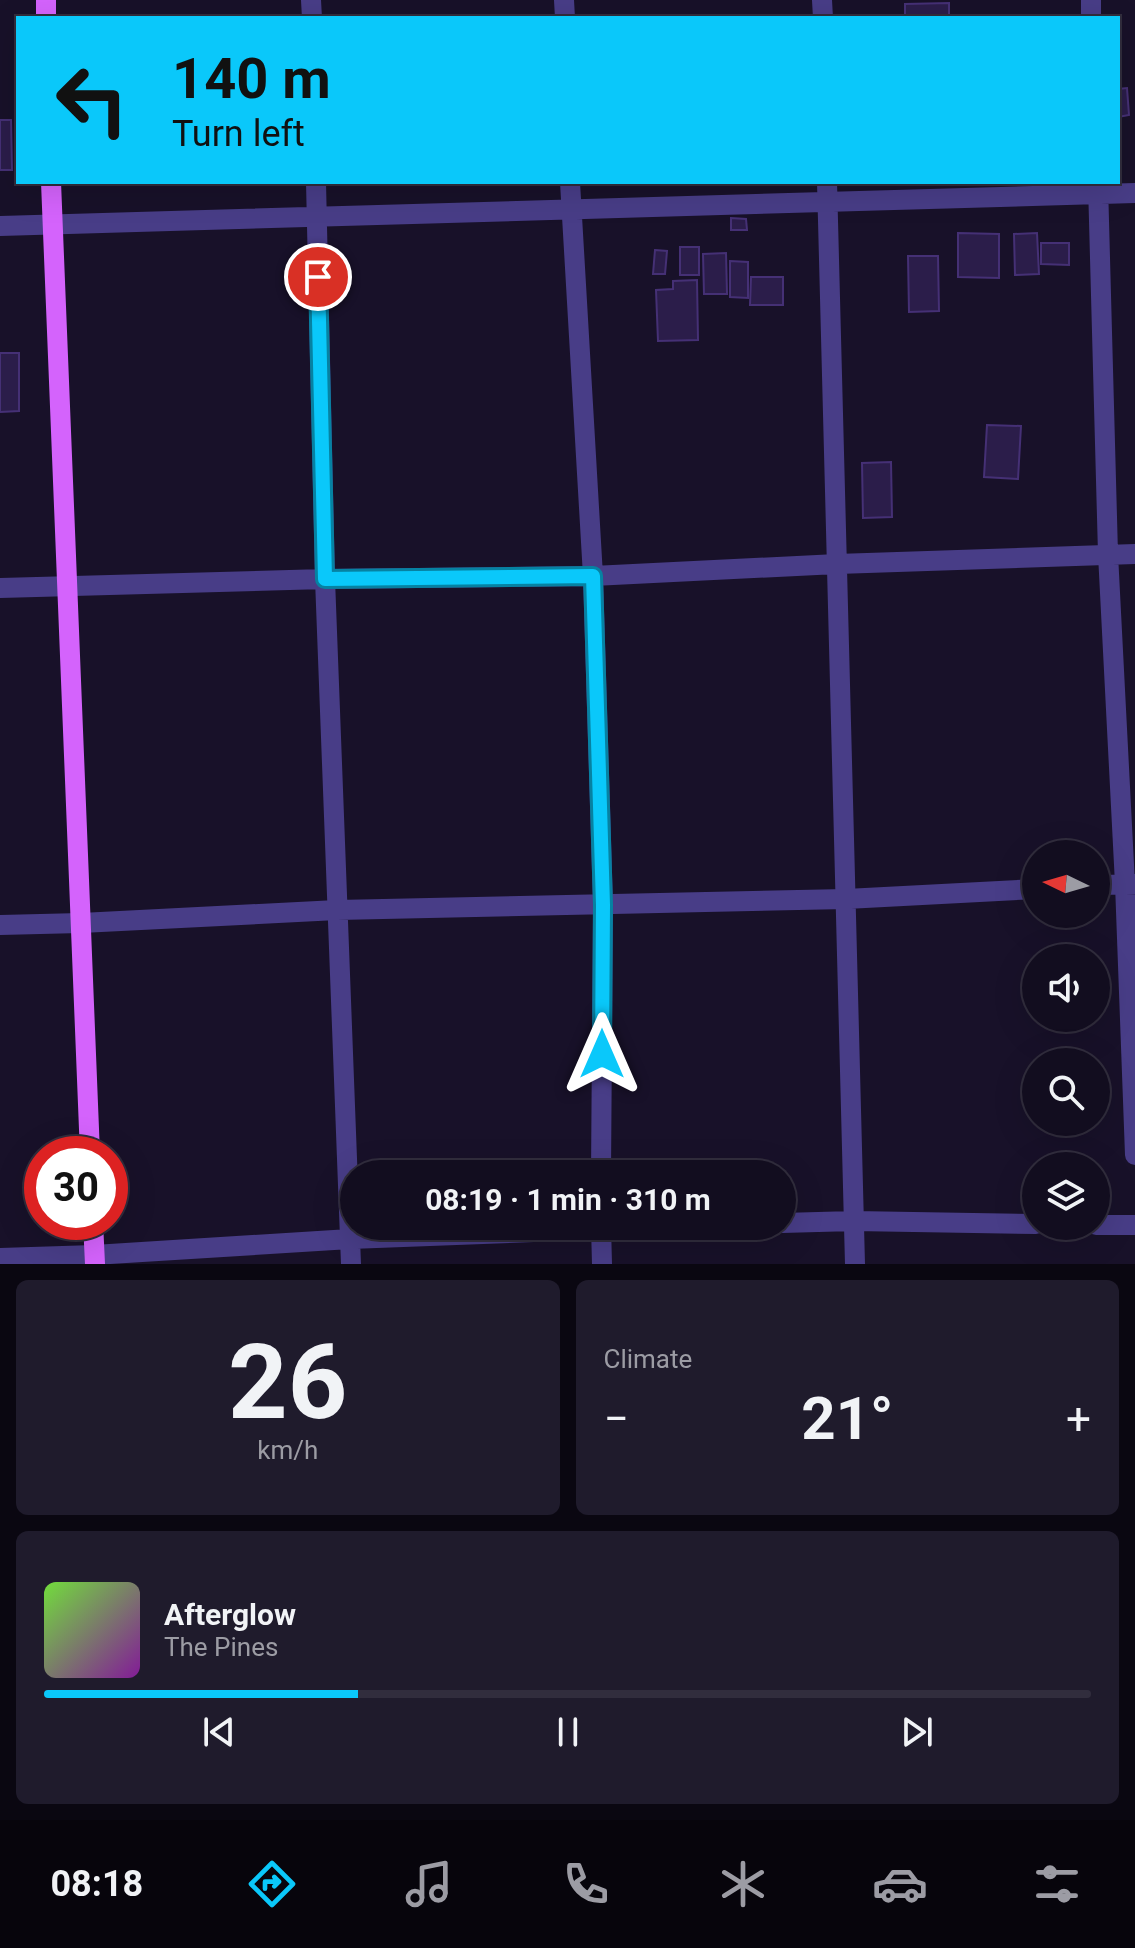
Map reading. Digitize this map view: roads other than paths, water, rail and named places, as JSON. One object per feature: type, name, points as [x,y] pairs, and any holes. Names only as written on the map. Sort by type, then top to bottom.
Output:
[{"type":"main road","points":[[51,184],[89,1136]]},
{"type":"main road","points":[[93,1240],[94,1260]]},
{"type":"street","points":[[316,184],[325,579],[347,1160]]},
{"type":"street","points":[[570,184],[593,576],[603,905],[601,1160]]},
{"type":"street","points":[[0,226],[571,209],[827,192],[1098,188],[1135,193]]},
{"type":"street","points":[[1098,188],[1108,554],[1130,884],[1135,1155]]},
{"type":"street","points":[[827,192],[855,1264]]},
{"type":"street","points":[[0,588],[325,579],[593,576],[1135,554]]},
{"type":"street","points":[[1110,885],[1130,884]]},
{"type":"street","points":[[0,925],[337,910],[846,899],[1022,890]]},
{"type":"street","points":[[796,1223],[1022,1224]]},
{"type":"street","points":[[1110,1225],[1135,1225]]},
{"type":"street","points":[[0,1258],[94,1260],[340,1240]]},
{"type":"street","points":[[350,1240],[351,1264]]},
{"type":"street","points":[[601,1240],[602,1264]]}]
